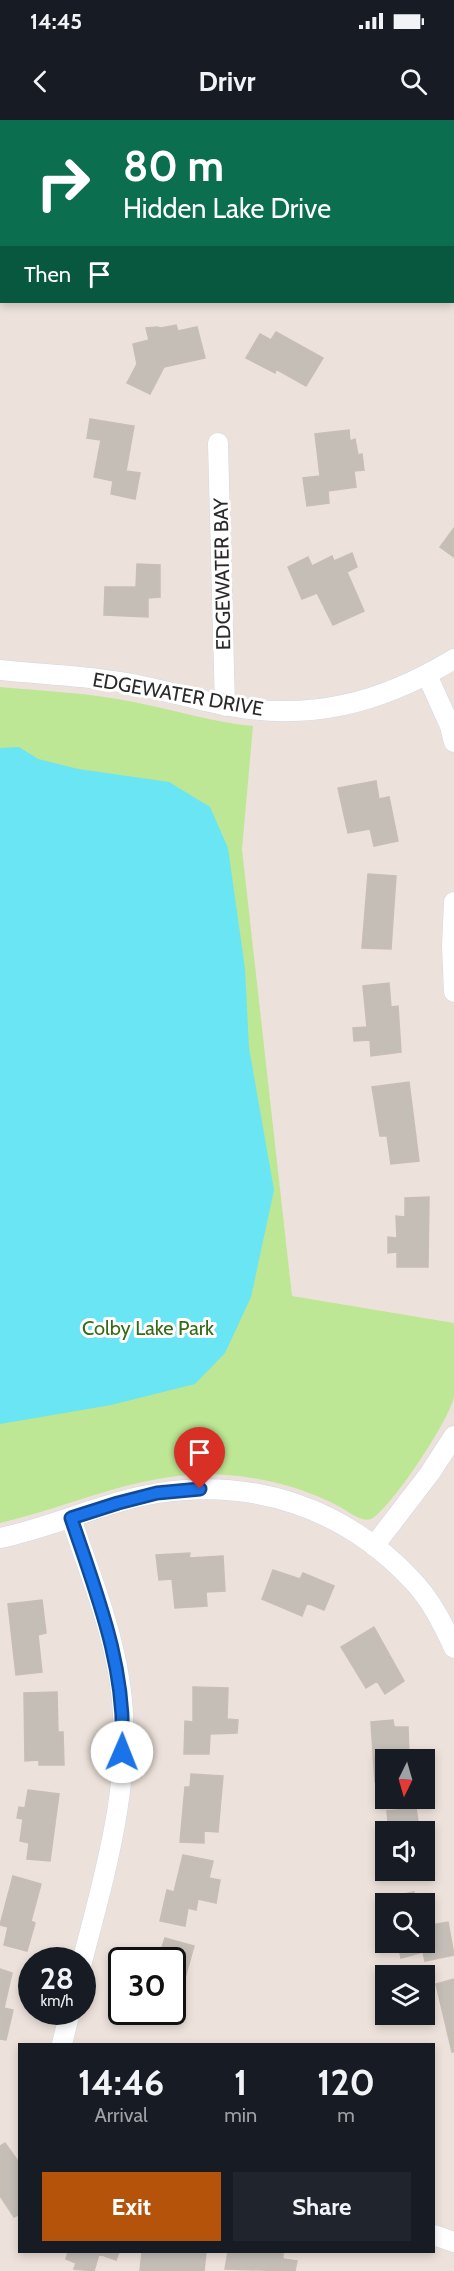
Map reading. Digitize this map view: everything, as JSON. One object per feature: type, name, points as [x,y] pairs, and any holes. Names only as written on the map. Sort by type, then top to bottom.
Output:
[{"type":"street","name":"EDGEWATER BAY","points":[[219,443],[225,706]]},
{"type":"street","name":"EDGEWATER DRIVE","points":[[0,670],[112,680],[225,706],[267,711],[314,711],[358,703],[427,675],[454,659]]},
{"type":"street","points":[[427,675],[450,726],[454,742]]},
{"type":"street","points":[[454,902],[452,946],[454,992]]},
{"type":"street","points":[[374,1546],[430,1473],[454,1436]]},
{"type":"street","points":[[0,1538],[26,1533],[118,1503],[157,1493],[200,1489],[241,1490],[276,1497],[337,1521],[374,1546],[412,1579],[441,1620],[454,1648]]},
{"type":"street","points":[[71,1518],[108,1627],[120,1685],[123,1734],[120,1788],[112,1844],[86,1947]]},
{"type":"street","points":[[62,2043],[67,2025]]},
{"type":"street","points":[[435,2235],[454,2242]]},
{"type":"green space","name":"Colby Lake Park","points":[[0,687],[117,699],[208,719],[253,726],[242,849],[292,1296],[454,1323],[454,1396],[450,1407],[405,1482],[392,1499],[371,1519],[359,1518],[318,1496],[286,1485],[218,1474],[185,1475],[154,1480],[0,1523]]},
{"type":"water","name":"Colby Lake Park","points":[[19,747],[38,759],[78,769],[169,782],[210,807],[228,848],[245,969],[249,1048],[274,1190],[251,1297],[225,1353],[195,1384],[111,1405],[0,1424],[0,748]]},
{"type":"building","points":[[176,325],[178,331],[197,327],[205,358],[164,367],[150,394],[127,383],[137,364],[133,344],[149,340],[146,328]]},
{"type":"building","points":[[276,332],[323,358],[306,386],[276,369],[275,373],[246,358],[260,334],[271,340]]},
{"type":"building","points":[[90,419],[134,426],[126,471],[140,473],[135,499],[111,494],[113,481],[94,477],[101,440],[87,438]]},
{"type":"building","points":[[349,430],[350,441],[355,439],[358,455],[362,454],[364,470],[354,471],[356,487],[328,491],[329,503],[307,506],[303,478],[320,476],[315,434]]},
{"type":"building","points":[[454,528],[454,557],[440,547]]},
{"type":"building","points":[[352,553],[357,567],[347,572],[364,611],[333,625],[317,593],[302,599],[288,567],[308,557],[312,566],[332,556],[334,561]]},
{"type":"building","points":[[137,564],[160,565],[160,597],[148,598],[148,617],[104,615],[105,587],[136,587]]},
{"type":"building","points":[[376,781],[379,799],[389,797],[398,841],[374,846],[370,829],[348,833],[338,788]]},
{"type":"building","points":[[368,874],[396,876],[391,949],[362,948]]},
{"type":"building","points":[[389,983],[391,1007],[398,1006],[401,1052],[371,1056],[370,1040],[354,1041],[353,1028],[367,1027],[363,986]]},
{"type":"building","points":[[409,1082],[419,1161],[391,1164],[387,1136],[380,1136],[372,1087]]},
{"type":"building","points":[[429,1197],[428,1267],[397,1267],[397,1252],[388,1253],[388,1237],[397,1238],[396,1216],[405,1217],[405,1198]]},
{"type":"building","points":[[190,1553],[189,1558],[223,1556],[225,1591],[206,1592],[207,1606],[175,1608],[172,1579],[159,1580],[156,1555]]},
{"type":"building","points":[[273,1570],[300,1579],[303,1573],[334,1586],[324,1610],[307,1603],[302,1616],[262,1599]]},
{"type":"building","points":[[42,1600],[46,1633],[38,1635],[42,1672],[16,1675],[8,1604]]},
{"type":"building","points":[[374,1627],[404,1681],[385,1694],[377,1681],[366,1688],[341,1647]]},
{"type":"building","points":[[193,1687],[228,1688],[227,1719],[238,1720],[237,1733],[210,1734],[209,1754],[184,1754],[185,1721],[193,1722]]},
{"type":"building","points":[[57,1692],[58,1732],[63,1732],[64,1765],[39,1765],[39,1760],[25,1761],[24,1693]]},
{"type":"building","points":[[393,1720],[394,1727],[408,1727],[409,1749],[375,1749],[375,1782],[371,1722]]},
{"type":"building","points":[[191,1774],[223,1776],[218,1832],[204,1831],[204,1843],[180,1842],[185,1787],[190,1787]]},
{"type":"building","points":[[28,1790],[59,1794],[50,1861],[27,1859],[29,1843],[20,1841],[23,1819],[17,1818],[19,1807],[25,1808]]},
{"type":"building","points":[[416,1809],[418,1821],[388,1821],[387,1811]]},
{"type":"building","points":[[183,1855],[213,1861],[209,1878],[220,1880],[216,1903],[198,1899],[196,1910],[188,1908],[185,1926],[160,1921],[167,1890],[174,1892]]},
{"type":"building","points":[[13,1876],[41,1884],[31,1921],[35,1923],[28,1947],[18,1949],[4,1945],[8,1927],[0,1925]]},
{"type":"building","points":[[448,1922],[454,1955],[425,1961],[423,1953],[435,1953],[435,1924]]},
{"type":"building","points":[[165,1938],[194,1946],[186,1974],[186,1947],[162,1947]]},
{"type":"building","points":[[400,1953],[419,1953],[401,1958]]},
{"type":"building","points":[[0,1969],[12,1973],[4,2008],[13,2010],[6,2040],[0,2039]]},
{"type":"building","points":[[454,1979],[454,2052],[452,2052],[436,1984]]},
{"type":"building","points":[[5,2143],[18,2161],[18,2215],[14,2217],[0,2196],[0,2146]]},
{"type":"building","points":[[68,2253],[119,2253],[116,2260],[99,2254],[94,2271],[74,2269],[76,2263],[66,2259]]},
{"type":"building","points":[[142,2253],[206,2253],[204,2271],[140,2271]]},
{"type":"building","points":[[228,2253],[283,2253],[283,2259],[297,2261],[295,2271],[225,2269]]},
{"type":"route","points":[[122,1752],[120,1685],[108,1627],[71,1518],[157,1493],[200,1489]]}]
